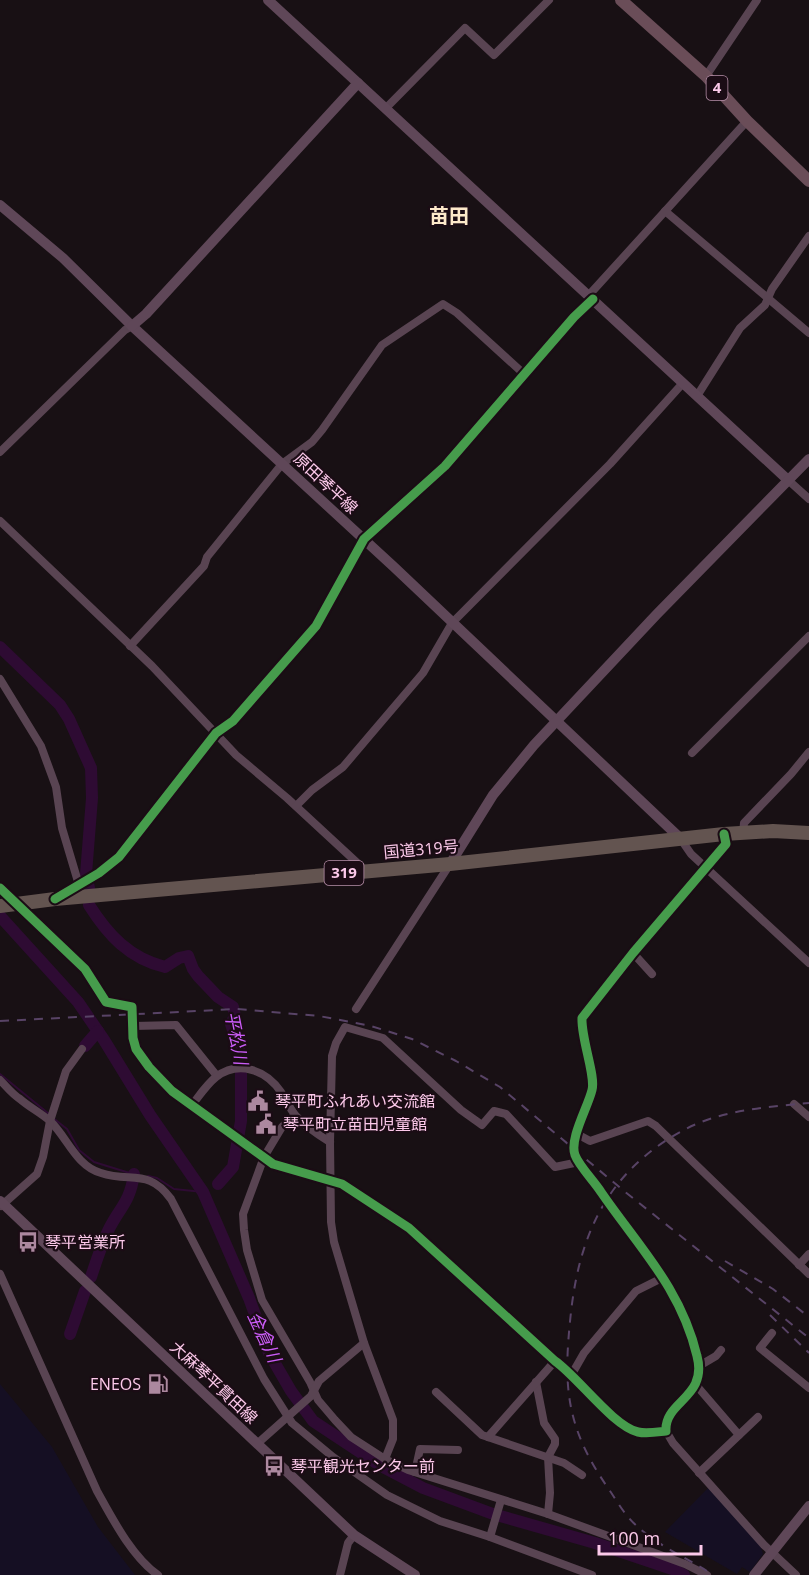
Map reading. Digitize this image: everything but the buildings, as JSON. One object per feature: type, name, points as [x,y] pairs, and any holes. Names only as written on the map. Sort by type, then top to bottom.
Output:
[{"type":"highway","name":"国道319号","points":[[9,905],[450,864],[724,834],[773,831],[809,833]]},
{"type":"main road","name":"4","points":[[621,0],[706,76],[747,121],[774,144],[809,180]]},
{"type":"street","points":[[268,0],[809,499]]},
{"type":"street","points":[[386,108],[465,28],[494,55],[549,0]]},
{"type":"street","points":[[706,76],[757,0]]},
{"type":"street","points":[[0,452],[125,330],[146,314],[358,83]]},
{"type":"street","points":[[55,899],[99,873],[119,857],[216,734],[233,721],[316,626],[364,539],[445,466],[665,211],[747,121]]},
{"type":"street","name":"原田琴平線","points":[[0,205],[63,258],[132,326],[364,539],[680,838]]},
{"type":"street","points":[[665,211],[809,333]]},
{"type":"street","points":[[697,396],[740,328],[765,305],[772,289],[809,236]]},
{"type":"street","points":[[130,646],[204,566],[207,557],[282,464],[312,442],[382,345],[443,304],[457,313],[524,374]]},
{"type":"street","points":[[296,806],[312,790],[343,767],[423,673],[452,623],[610,464],[683,383]]},
{"type":"street","points":[[356,1009],[493,795],[534,745],[657,614],[809,459]]},
{"type":"street","points":[[0,521],[152,666],[236,755],[296,806],[366,871]]},
{"type":"street","points":[[692,753],[809,636]]},
{"type":"street","points":[[0,679],[41,746],[56,787],[62,828],[79,885]]},
{"type":"street","points":[[744,833],[744,823],[809,752]]},
{"type":"street","points":[[724,834],[726,843],[633,953],[582,1018],[581,1029],[593,1087],[573,1144],[579,1162],[664,1277],[691,1337],[699,1366],[696,1385],[669,1416],[666,1431],[673,1443],[699,1473],[772,1553],[796,1575]]},
{"type":"street","points":[[680,838],[691,854],[809,963]]},
{"type":"street","points":[[0,888],[9,905],[85,969],[106,1002],[132,1007],[133,1038],[136,1049],[149,1067],[172,1091],[273,1164],[342,1184],[409,1228],[572,1374],[595,1400],[629,1429],[647,1433],[666,1431]]},
{"type":"street","points":[[633,953],[652,974]]},
{"type":"street","points":[[133,1019],[176,1025],[218,1076]]},
{"type":"street","points":[[385,1458],[393,1439],[393,1420],[364,1343],[334,1242],[331,1222],[332,1056],[345,1027],[383,1038],[461,1110],[482,1125],[494,1111],[501,1111],[555,1167],[579,1162]]},
{"type":"street","points":[[1,1204],[37,1173],[66,1071],[82,1048]]},
{"type":"street","points":[[192,1105],[224,1072],[250,1068],[257,1071],[281,1092],[296,1115],[312,1131],[330,1142]]},
{"type":"street","points":[[0,1080],[17,1098],[50,1121],[88,1167],[101,1174],[144,1178],[161,1185],[171,1199],[264,1379],[292,1423],[333,1457],[387,1495],[440,1521],[490,1536],[592,1575]]},
{"type":"street","points":[[794,1104],[809,1117]]},
{"type":"street","points":[[296,1115],[278,1133],[264,1157],[243,1214],[247,1250],[262,1300],[310,1382],[312,1394],[351,1437],[385,1458],[414,1472],[548,1514],[675,1560],[707,1575]]},
{"type":"street","points":[[577,1134],[590,1141],[648,1121],[670,1138],[809,1274]]},
{"type":"street","name":"大麻琴平貫田線","points":[[1,1204],[354,1535],[415,1575]]},
{"type":"street","points":[[799,1265],[809,1254]]},
{"type":"street","points":[[0,1274],[97,1491],[111,1516],[150,1569],[158,1575]]},
{"type":"street","points":[[572,1374],[584,1353],[636,1291],[664,1277]]},
{"type":"street","points":[[772,1333],[760,1348],[809,1388]]},
{"type":"street","points":[[258,1443],[312,1394],[319,1381],[364,1343]]},
{"type":"street","points":[[699,1366],[716,1356],[721,1350]]},
{"type":"street","points":[[488,1437],[555,1361]]},
{"type":"street","points":[[536,1382],[544,1423],[555,1439],[555,1444],[548,1457],[550,1493],[548,1514]]},
{"type":"street","points":[[696,1385],[739,1435]]},
{"type":"street","points":[[436,1392],[482,1434],[564,1463],[582,1475]]},
{"type":"street","points":[[699,1473],[758,1417]]},
{"type":"street","points":[[414,1472],[420,1449],[458,1450]]},
{"type":"street","points":[[490,1536],[501,1500]]},
{"type":"street","points":[[754,1575],[809,1506]]},
{"type":"street","points":[[340,1575],[348,1543],[354,1535]]},
{"type":"shaded area","points":[[0,1384],[52,1447],[98,1527],[135,1575],[0,1575]]},
{"type":"shaded area","points":[[709,1487],[761,1547],[763,1554],[750,1572],[742,1567],[737,1574],[665,1532]]},
{"type":"waterway","name":"平松川","points":[[0,647],[60,705],[69,719],[91,768],[92,798],[86,874],[89,888]]},
{"type":"waterway","name":"平松川","points":[[89,905],[112,935],[141,958],[165,967],[179,958],[188,956],[198,976],[218,997],[233,1007],[235,1016],[231,1024],[241,1056],[241,1121],[233,1167],[218,1184]]},
{"type":"waterway","name":"金倉川","points":[[0,916],[78,1002],[150,1115],[203,1192],[249,1298],[269,1353],[291,1391],[313,1421],[381,1466],[423,1488],[493,1514],[595,1543],[684,1575]]},
{"type":"waterway","points":[[85,1046],[98,1031]]},
{"type":"waterway","points":[[0,1074],[49,1114]]},
{"type":"waterway","points":[[53,1118],[67,1129],[79,1150],[94,1162],[136,1175]]},
{"type":"waterway","points":[[91,1277],[108,1231],[130,1192],[134,1174]]},
{"type":"waterway","points":[[148,1176],[157,1178],[174,1189],[203,1192]]},
{"type":"waterway","points":[[70,1334],[85,1291]]},
{"type":"railway","points":[[0,1021],[237,1009],[319,1016],[371,1026],[412,1039],[500,1087],[624,1191],[809,1338]]},
{"type":"railway","points":[[707,1571],[656,1541],[626,1515],[583,1445],[570,1404],[568,1383],[567,1362],[575,1283],[591,1230],[602,1206],[635,1165],[657,1147],[682,1131],[712,1118],[776,1106],[809,1103]]},
{"type":"railway","points":[[725,1261],[773,1289],[809,1317]]},
{"type":"railway","points":[[770,1315],[809,1353]]},
{"type":"cycle path","points":[[55,899],[99,873],[119,857],[216,733],[233,721],[316,626],[364,539],[445,466],[574,317],[593,299]]},
{"type":"cycle path","points":[[0,888],[85,969],[106,1002],[132,1007],[133,1038],[136,1049],[149,1067],[172,1091],[273,1164],[342,1184],[409,1228],[564,1368],[618,1421],[638,1432],[652,1433],[666,1431],[667,1421],[697,1381],[699,1370],[697,1356],[690,1332],[669,1288],[575,1155],[577,1132],[593,1084],[582,1018],[633,953],[726,844],[724,834]]},
{"type":"place","name":"琴平町ふれあい交流館","points":[[258,1101]]},
{"type":"place","name":"琴平町立苗田児童館","points":[[266,1124]]},
{"type":"place","name":"琴平営業所","points":[[28,1242]]},
{"type":"place","name":"ENEOS","points":[[158,1384]]},
{"type":"place","name":"琴平観光センター前","points":[[274,1466]]},
{"type":"district","name":"苗田","points":[[449,216]]}]
